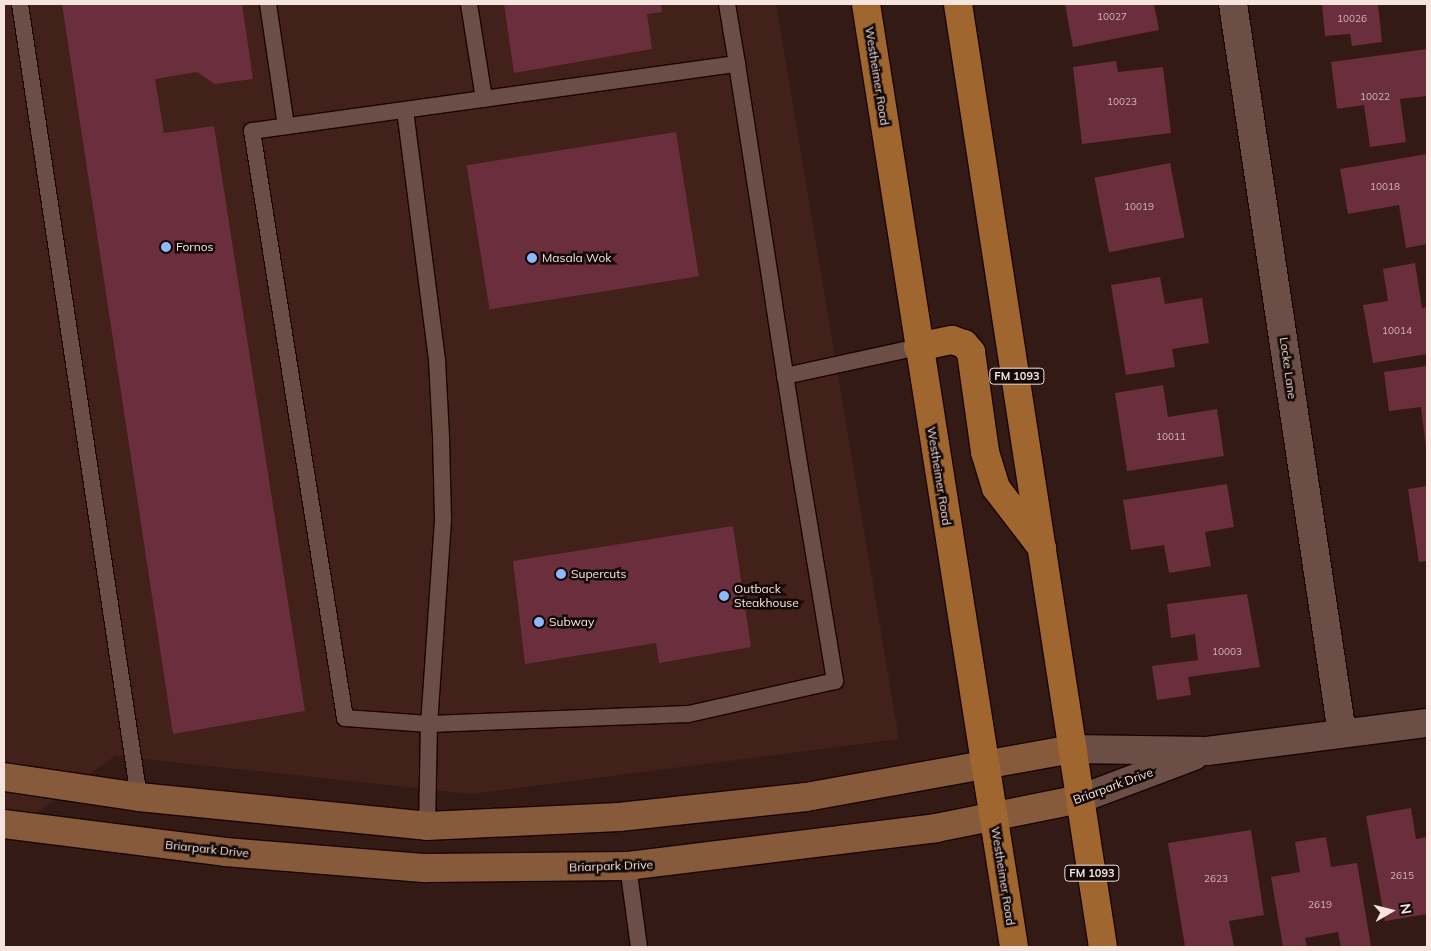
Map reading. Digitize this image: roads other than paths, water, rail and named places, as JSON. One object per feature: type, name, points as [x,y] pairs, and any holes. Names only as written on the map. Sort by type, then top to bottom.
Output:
[{"type":"main road","name":"Westheimer Road","points":[[866,4],[918,347],[1014,947]]},
{"type":"main road","name":"FM 1093","points":[[958,4],[1104,947]]},
{"type":"main road","points":[[918,347],[952,340],[964,344],[971,352],[985,452],[996,488],[1043,549]]},
{"type":"street","name":"Locke Lane","points":[[1233,4],[1342,733]]},
{"type":"street","name":"Briarpark Drive","points":[[4,777],[139,797],[427,826],[619,817],[806,798],[985,763],[1073,749],[1207,751],[1427,723]]},
{"type":"street","name":"Briarpark Drive","points":[[4,824],[226,852],[426,868],[628,866],[936,828],[993,817],[1080,799],[1207,751]]},
{"type":"street","points":[[426,868],[427,826]]},
{"type":"lane","points":[[20,4],[139,797]]},
{"type":"lane","points":[[268,4],[286,126]]},
{"type":"lane","points":[[469,4],[484,99]]},
{"type":"lane","points":[[727,4],[737,64],[785,376],[835,681],[688,714],[429,724],[345,718],[281,296],[252,131],[737,64]]},
{"type":"lane","points":[[405,110],[436,360],[441,437],[443,520],[429,724],[427,826]]},
{"type":"lane","points":[[785,376],[918,347]]},
{"type":"lane","points":[[628,866],[639,947]]},
{"type":"place","name":"Fornos","points":[[166,247]]},
{"type":"place","name":"Masala Wok","points":[[532,258]]},
{"type":"place","name":"Supercuts","points":[[561,574]]},
{"type":"place","name":"Outback Steakhouse","points":[[724,596]]},
{"type":"place","name":"Subway","points":[[539,622]]}]
